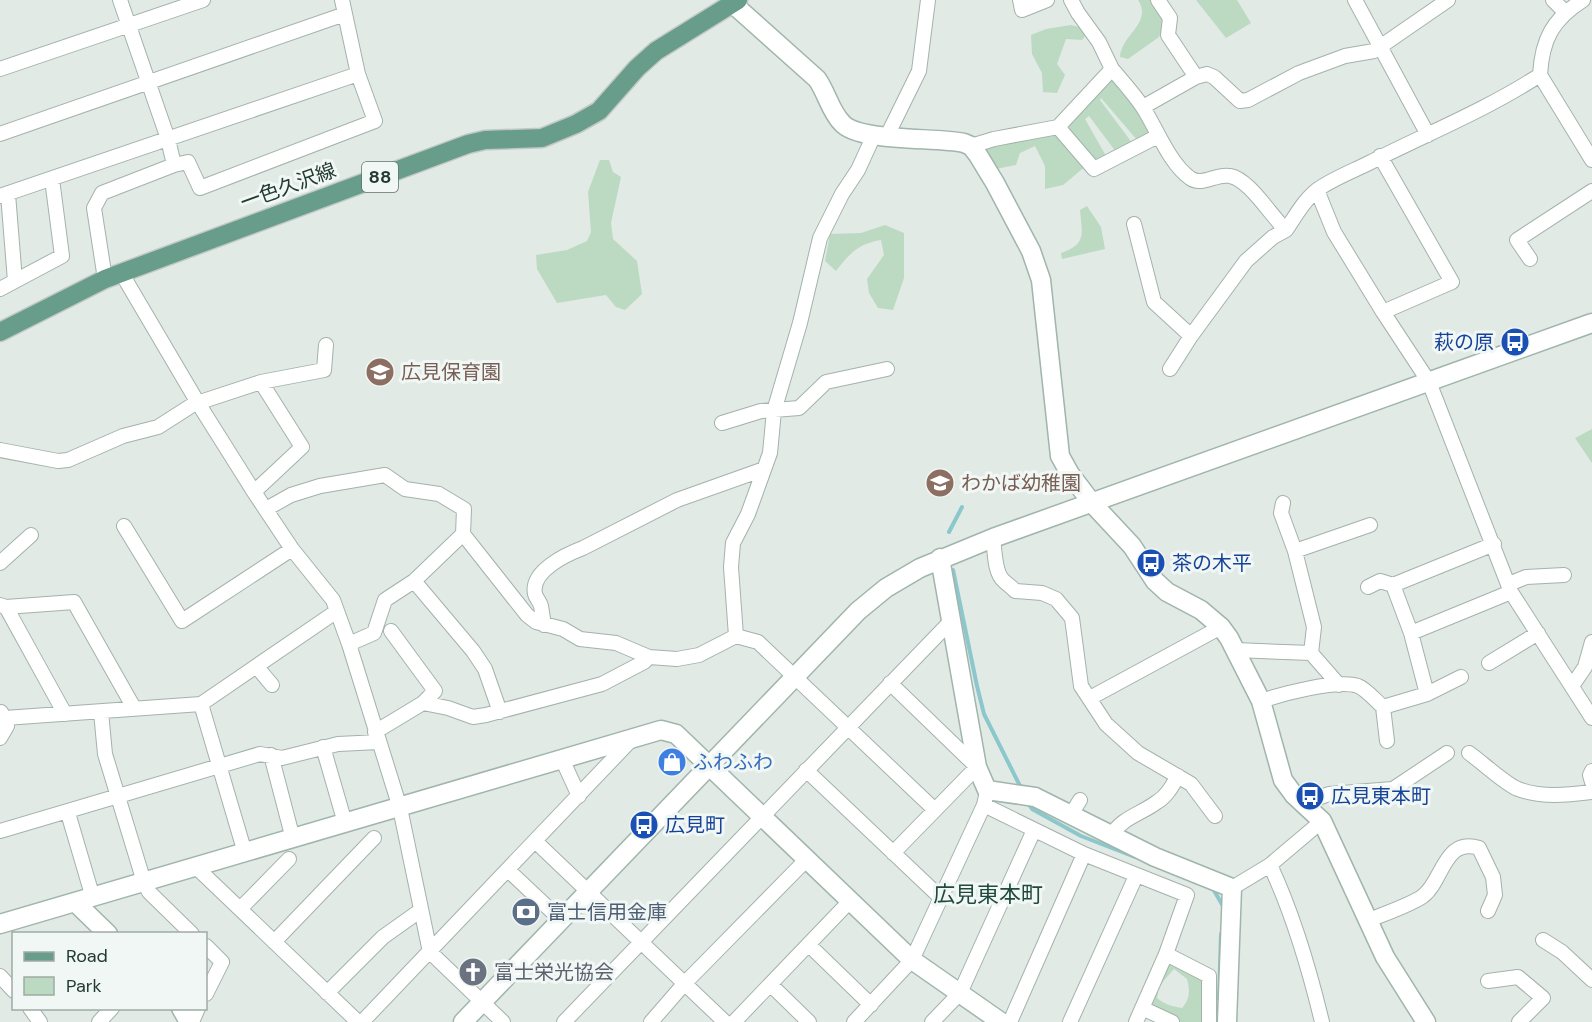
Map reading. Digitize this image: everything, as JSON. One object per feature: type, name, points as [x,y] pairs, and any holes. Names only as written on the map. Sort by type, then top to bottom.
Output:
[{"type":"main road","name":"一色久沢線","points":[[0,332],[113,276],[468,144],[485,140],[542,138],[576,124],[599,111],[637,68],[656,51],[735,2]]},
{"type":"street","points":[[120,0],[168,139],[174,165]]},
{"type":"street","points":[[0,69],[203,0]]},
{"type":"street","points":[[736,636],[731,567],[733,543],[748,514],[770,453],[774,411],[800,323],[820,238],[842,194],[881,136],[919,71],[928,0]]},
{"type":"street","points":[[1020,0],[1022,10],[1047,0]]},
{"type":"street","points":[[1071,0],[1078,14],[1099,42],[1112,69],[1143,107],[1158,136],[1180,169],[1191,180],[1201,181],[1229,176],[1238,179],[1286,230]]},
{"type":"street","points":[[1158,0],[1170,18],[1168,35],[1196,77]]},
{"type":"street","points":[[1355,0],[1428,135]]},
{"type":"street","points":[[1143,107],[1196,77],[1207,74],[1214,77],[1240,100],[1248,100],[1299,73],[1345,56],[1374,51],[1448,0]]},
{"type":"street","points":[[1553,0],[1565,12]]},
{"type":"street","points":[[1583,0],[1565,12],[1552,29],[1541,53],[1539,75],[1592,160]]},
{"type":"street","points":[[735,2],[817,79],[843,125],[856,132],[952,141],[971,146],[994,139],[1058,128],[1112,69]]},
{"type":"street","points":[[0,134],[149,82],[344,7],[358,74],[375,121],[200,188],[188,162],[174,165],[102,193],[94,208],[113,276],[292,549],[333,600],[400,808],[430,952],[503,1022]]},
{"type":"street","points":[[15,281],[4,195],[358,74]]},
{"type":"street","points":[[1170,369],[1191,336],[1246,261],[1274,237],[1286,230],[1317,190],[1380,156],[1428,135],[1521,87],[1539,75]]},
{"type":"street","points":[[1058,128],[1094,169],[1158,136]]},
{"type":"street","points":[[971,146],[995,183],[1031,250],[1041,280],[1060,456],[1070,474],[1092,503],[1132,546],[1161,586],[1177,598],[1201,610],[1221,627],[1261,701],[1283,780],[1294,795],[1322,821],[1385,957],[1426,1022]]},
{"type":"street","points":[[1380,156],[1452,282],[1383,312]]},
{"type":"street","points":[[0,289],[62,256],[52,179]]},
{"type":"street","points":[[1317,190],[1334,232],[1429,382],[1510,588],[1592,718]]},
{"type":"street","points":[[1530,259],[1517,240],[1592,191]]},
{"type":"street","points":[[1134,224],[1154,302],[1191,336]]},
{"type":"street","points":[[463,1022],[858,611],[886,588],[940,558],[993,538],[1592,323]]},
{"type":"street","points":[[0,450],[58,461],[68,459],[123,436],[158,427],[198,403],[261,382],[324,370],[326,345]]},
{"type":"street","points":[[722,423],[761,411],[799,408],[826,382],[887,369]]},
{"type":"street","points":[[254,492],[302,447],[261,382]]},
{"type":"street","points":[[544,625],[541,604],[535,592],[548,566],[567,554],[677,500],[764,469]]},
{"type":"street","points":[[266,509],[291,495],[320,486],[385,475],[405,489],[439,494],[464,509],[463,534],[527,615],[544,625],[563,629],[580,639],[616,643],[649,657],[677,659],[699,655],[736,636],[758,642],[935,810]]},
{"type":"street","points":[[1283,503],[1281,513],[1295,550],[1314,627],[1311,653]]},
{"type":"street","points":[[1295,550],[1370,525]]},
{"type":"street","points":[[124,526],[182,621],[292,549]]},
{"type":"street","points":[[349,644],[374,633],[385,600],[414,581],[463,534]]},
{"type":"street","points":[[0,563],[31,535]]},
{"type":"street","points":[[993,538],[998,573],[1003,581],[1010,584],[1015,591],[1042,593],[1054,598],[1072,618],[1081,686],[1106,724],[1138,753],[1191,783],[1215,816]]},
{"type":"street","points":[[1368,587],[1380,581],[1394,585],[1494,544]]},
{"type":"street","points":[[940,558],[977,767],[986,797],[1034,830],[1084,854],[1187,896],[1166,954],[1136,1022]]},
{"type":"street","points":[[1412,633],[1510,588],[1526,577],[1564,576]]},
{"type":"street","points":[[414,581],[473,651],[485,669],[501,712]]},
{"type":"street","points":[[1394,585],[1412,633],[1427,694]]},
{"type":"street","points":[[65,714],[3,606],[74,602],[134,708]]},
{"type":"street","points":[[0,738],[7,726],[2,714],[65,714],[201,704],[337,611]]},
{"type":"street","points":[[564,1022],[951,621]]},
{"type":"street","points":[[1090,698],[1221,627]]},
{"type":"street","points":[[0,831],[68,813],[260,754],[282,758],[323,747],[377,737],[423,703],[435,691],[391,631]]},
{"type":"street","points":[[1489,663],[1538,633]]},
{"type":"street","points":[[1572,686],[1585,667],[1592,642]]},
{"type":"street","points":[[1235,650],[1311,653],[1339,685]]},
{"type":"street","points":[[423,703],[448,708],[473,717],[501,712],[602,684],[644,662],[649,657]]},
{"type":"street","points":[[257,667],[272,685]]},
{"type":"street","points":[[1383,707],[1427,694],[1461,677]]},
{"type":"street","points":[[890,683],[977,767]]},
{"type":"street","points":[[1261,701],[1297,690],[1339,685],[1358,686],[1383,707],[1387,741]]},
{"type":"street","points":[[201,704],[245,854]]},
{"type":"street","points":[[101,712],[105,754],[144,882],[149,892],[191,932]]},
{"type":"street","points":[[0,924],[245,854],[661,730],[676,734],[912,960],[1001,1022]]},
{"type":"street","points":[[362,1022],[634,737]]},
{"type":"street","points":[[323,747],[345,824]]},
{"type":"street","points":[[1308,806],[1318,798],[1329,794],[1393,789],[1447,753]]},
{"type":"street","points":[[1469,753],[1517,789],[1543,795],[1592,792]]},
{"type":"street","points":[[271,755],[293,839]]},
{"type":"street","points":[[562,759],[579,796]]},
{"type":"street","points":[[893,853],[977,767]]},
{"type":"street","points":[[806,770],[941,898]]},
{"type":"street","points":[[1592,771],[1590,775],[1592,782]]},
{"type":"street","points":[[1112,836],[1118,825],[1159,802],[1170,790],[1178,776]]},
{"type":"street","points":[[986,797],[1035,796],[1075,808],[1112,836],[1155,857],[1232,888]]},
{"type":"street","points":[[854,1022],[912,960],[986,797]]},
{"type":"street","points":[[68,813],[85,900],[107,932]]},
{"type":"street","points":[[1232,888],[1270,865],[1322,821]]},
{"type":"street","points":[[932,1022],[960,993],[1034,830]]},
{"type":"street","points":[[274,942],[374,838]]},
{"type":"street","points":[[536,841],[725,1022]]},
{"type":"street","points":[[1367,921],[1424,895],[1452,852],[1470,846],[1479,848],[1492,877],[1495,895],[1488,911]]},
{"type":"street","points":[[1010,1022],[1084,854]]},
{"type":"street","points":[[240,909],[289,859]]},
{"type":"street","points":[[651,1022],[684,984],[807,859]]},
{"type":"street","points":[[1270,865],[1303,946],[1322,1022]]},
{"type":"street","points":[[197,868],[357,1022]]},
{"type":"street","points":[[508,870],[561,920]]},
{"type":"street","points":[[1070,1022],[1136,876]]},
{"type":"street","points":[[1227,1022],[1232,888]]},
{"type":"street","points":[[734,1022],[850,901]]},
{"type":"street","points":[[327,993],[383,937],[422,910]]},
{"type":"street","points":[[1543,940],[1562,952],[1591,977]]},
{"type":"street","points":[[809,945],[871,1005]]},
{"type":"street","points":[[207,947],[222,962],[207,992]]},
{"type":"street","points":[[1166,954],[1209,976],[1209,1022]]},
{"type":"street","points":[[0,976],[12,989]]},
{"type":"street","points":[[1488,981],[1518,977],[1544,998],[1519,1022]]},
{"type":"street","points":[[771,985],[809,1022]]},
{"type":"street","points":[[1142,1008],[1172,1022]]},
{"type":"street","points":[[99,1022],[110,1010]]},
{"type":"green space","points":[[1138,0],[1157,0],[1165,23],[1159,37],[1128,59],[1120,57],[1125,42],[1142,16],[1142,8]]},
{"type":"green space","points":[[1196,0],[1237,0],[1251,23],[1226,38]]},
{"type":"green space","points":[[1071,25],[1090,30],[1082,40],[1066,39],[1057,64],[1065,75],[1057,93],[1043,92],[1042,73],[1032,54],[1031,35],[1046,29]]},
{"type":"green space","points":[[1112,74],[1150,132],[1138,141],[1101,98],[1100,100],[1133,144],[1119,156],[1089,116],[1085,119],[1106,156],[1087,165],[1063,185],[1045,189],[1045,166],[1035,146],[1020,153],[1016,165],[990,170],[975,148],[1060,129]]},
{"type":"green space","points":[[600,160],[609,160],[613,172],[621,177],[611,223],[613,239],[637,261],[642,294],[625,310],[616,307],[606,295],[557,303],[537,269],[536,255],[567,250],[587,241],[591,232],[588,192]]},
{"type":"green space","points":[[1087,206],[1101,227],[1105,249],[1062,259],[1061,253],[1079,242],[1082,232],[1080,210]]},
{"type":"green space","points":[[885,225],[904,233],[904,278],[893,310],[878,308],[869,293],[867,279],[884,255],[881,240],[855,250],[836,271],[825,261],[830,234],[861,233]]},
{"type":"green space","points":[[1592,429],[1592,463],[1575,438]]},
{"type":"green space","points":[[1166,956],[1206,978],[1206,1022],[1179,1022],[1145,1007],[1152,990],[1158,992],[1157,998],[1169,1005],[1182,1008],[1187,1001],[1189,991],[1187,979],[1174,969],[1159,986]]},
{"type":"waterway","points":[[949,532],[962,507]]},
{"type":"waterway","points":[[953,570],[984,714],[1021,788]]},
{"type":"waterway","points":[[1028,803],[1032,809],[1081,836],[1135,857]]},
{"type":"waterway","points":[[1212,887],[1223,906]]},
{"type":"waterway","points":[[1219,999],[1221,934]]},
{"type":"place","name":"萩の原","points":[[1515,342]]},
{"type":"place","name":"広見保育園","points":[[380,372]]},
{"type":"place","name":"わかば幼稚園","points":[[940,483]]},
{"type":"place","name":"茶の木平","points":[[1151,563]]},
{"type":"place","name":"ふわふわ","points":[[672,762]]},
{"type":"place","name":"広見東本町","points":[[1310,796]]},
{"type":"place","name":"広見町","points":[[644,825]]},
{"type":"place","name":"富士信用金庫","points":[[526,912]]},
{"type":"place","name":"富士栄光協会","points":[[473,972]]},
{"type":"district","name":"広見東本町","points":[[988,894]]}]
